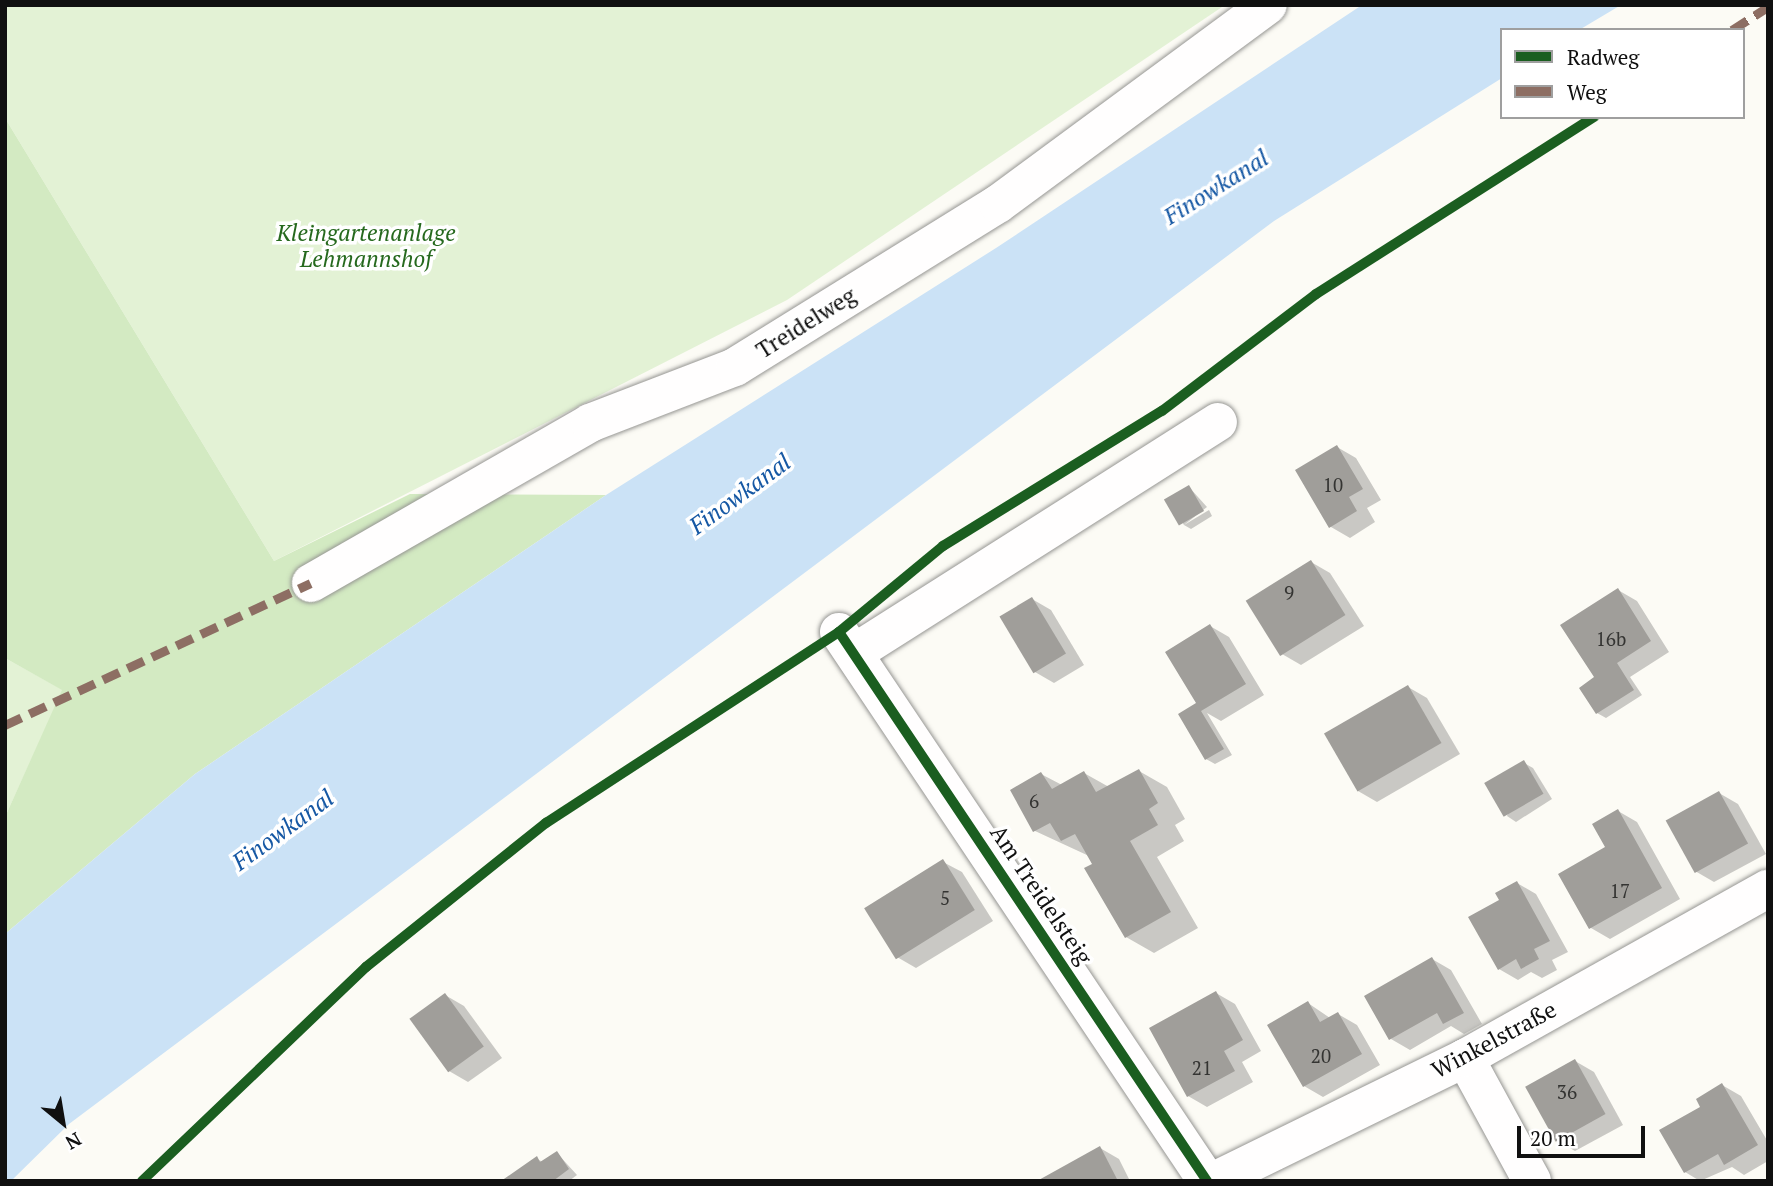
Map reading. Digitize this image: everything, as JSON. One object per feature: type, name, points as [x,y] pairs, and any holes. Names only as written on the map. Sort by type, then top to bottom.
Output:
[{"type":"street","name":"Treidelweg","points":[[311,583],[590,423],[734,367],[998,204],[1268,5]]},
{"type":"street","name":"Am Treidelsteig","points":[[1207,1181],[846,643],[1218,422]]},
{"type":"street","name":"Winkelstraße","points":[[1214,1181],[1465,1058],[1768,889]]},
{"type":"street","points":[[1465,1058],[1532,1181]]},
{"type":"green space","name":"Kleingartenanlage Lehmannshof","points":[[5,5],[1225,5],[787,300],[274,561],[5,118]]},
{"type":"green space","points":[[5,118],[274,561],[410,494],[606,495],[195,774],[5,934],[5,817],[62,690],[5,658]]},
{"type":"green space","points":[[5,658],[63,690],[5,817]]},
{"type":"water","name":"Finowkanal","points":[[1362,5],[1621,5],[1582,28],[1500,28],[1500,79],[1274,221],[69,1124],[11,1181],[5,1181],[5,934],[195,774],[606,495],[996,248]]},
{"type":"building","points":[[1337,445],[1363,489],[1349,497],[1357,511],[1329,528],[1295,470]]},
{"type":"building","points":[[1189,485],[1204,511],[1179,525],[1164,500]]},
{"type":"building","points":[[1311,560],[1345,615],[1280,656],[1246,601]]},
{"type":"building","points":[[1618,588],[1651,641],[1617,663],[1634,690],[1596,714],[1579,688],[1594,677],[1560,625]]},
{"type":"building","points":[[1032,597],[1066,654],[1033,673],[999,617]]},
{"type":"building","points":[[1210,624],[1246,684],[1201,711],[1224,749],[1205,760],[1178,714],[1196,703],[1165,652]]},
{"type":"building","points":[[1408,685],[1442,743],[1357,792],[1324,734]]},
{"type":"building","points":[[1524,760],[1544,794],[1504,817],[1484,783]]},
{"type":"building","points":[[1139,769],[1158,803],[1149,809],[1158,825],[1130,841],[1171,912],[1125,938],[1084,868],[1092,864],[1075,834],[1061,841],[1050,823],[1033,832],[1010,790],[1041,772],[1052,789],[1084,771],[1096,792]]},
{"type":"building","points":[[1719,791],[1748,843],[1695,873],[1666,821]]},
{"type":"building","points":[[1618,809],[1662,888],[1589,929],[1558,874],[1605,847],[1592,824]]},
{"type":"building","points":[[943,859],[975,910],[896,959],[864,908]]},
{"type":"building","points":[[1517,881],[1550,941],[1534,949],[1539,959],[1521,969],[1516,959],[1498,970],[1468,917],[1499,900],[1495,893]]},
{"type":"building","points":[[1432,957],[1464,1013],[1443,1024],[1437,1013],[1389,1040],[1364,996]]},
{"type":"building","points":[[1216,991],[1243,1040],[1224,1051],[1235,1071],[1187,1097],[1149,1028]]},
{"type":"building","points":[[445,993],[484,1046],[448,1072],[409,1019]]},
{"type":"building","points":[[1308,1001],[1320,1022],[1338,1012],[1362,1054],[1303,1087],[1267,1025]]},
{"type":"building","points":[[1575,1059],[1606,1114],[1556,1142],[1525,1087]]},
{"type":"building","points":[[1722,1083],[1758,1145],[1724,1165],[1718,1154],[1684,1173],[1659,1130],[1700,1107],[1696,1099]]},
{"type":"building","points":[[1100,1146],[1118,1181],[1037,1181]]},
{"type":"building","points":[[557,1151],[569,1169],[553,1181],[501,1181],[537,1156],[540,1162]]},
{"type":"marked path","points":[[1735,28],[1768,7]]},
{"type":"marked path","points":[[5,725],[311,583]]},
{"type":"cycle path","points":[[142,1181],[366,967],[546,823],[839,632],[943,546],[1162,411],[1316,294],[1591,119]]},
{"type":"cycle path","points":[[839,632],[1207,1181]]}]
